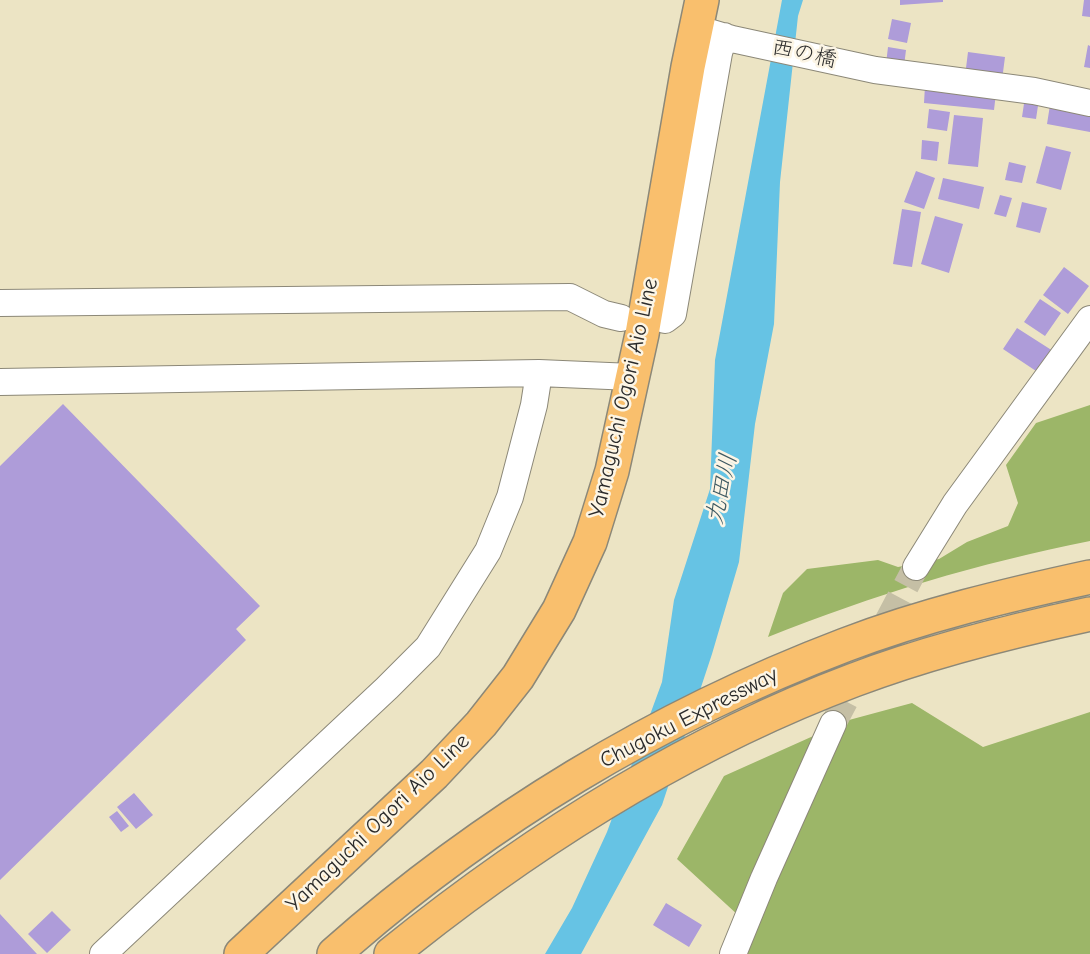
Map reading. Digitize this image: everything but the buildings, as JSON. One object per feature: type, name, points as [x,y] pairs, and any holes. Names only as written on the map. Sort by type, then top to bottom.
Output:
[{"type":"main road","name":"Yamaguchi Ogori Aio Line","points":[[241,954],[434,774],[481,724],[518,677],[560,610],[590,542],[612,471],[713,26]]},
{"type":"main road","name":"Chugoku Expressway","points":[[334,954],[376,916],[440,866],[508,819],[569,780],[690,713],[773,674],[934,615],[1090,577]]},
{"type":"main road","name":"Chugoku Expressway","points":[[392,954],[444,911],[551,835],[668,765],[782,710],[855,680],[938,653],[1038,625],[1090,614]]},
{"type":"street","name":"西の橋","points":[[713,26],[875,70],[1034,91],[1090,103]]},
{"type":"street","points":[[665,320],[673,314],[719,53],[713,26]]},
{"type":"street","points":[[0,303],[570,297],[604,314],[621,318]]},
{"type":"street","points":[[916,567],[955,504],[1090,319]]},
{"type":"street","points":[[0,382],[539,373],[632,377]]},
{"type":"street","points":[[103,954],[428,647],[488,551],[510,497],[534,405],[539,373]]},
{"type":"street","points":[[733,954],[764,878],[833,724]]},
{"type":"green space","points":[[1090,405],[1090,541],[967,570],[847,607],[768,637],[783,593],[807,569],[878,560],[898,567],[939,559],[967,542],[1008,526],[1018,503],[1006,465],[1036,423]]},
{"type":"green space","points":[[912,703],[983,747],[1090,712],[1090,954],[732,954],[739,916],[677,859],[724,776],[849,720]]},
{"type":"water","name":"九田川","points":[[782,0],[803,0],[798,16],[780,182],[774,324],[755,424],[739,562],[712,654],[662,805],[581,954],[545,954],[572,908],[607,832],[662,682],[674,600],[710,489],[715,360]]},
{"type":"tunnel","points":[[833,724],[916,567]]}]
